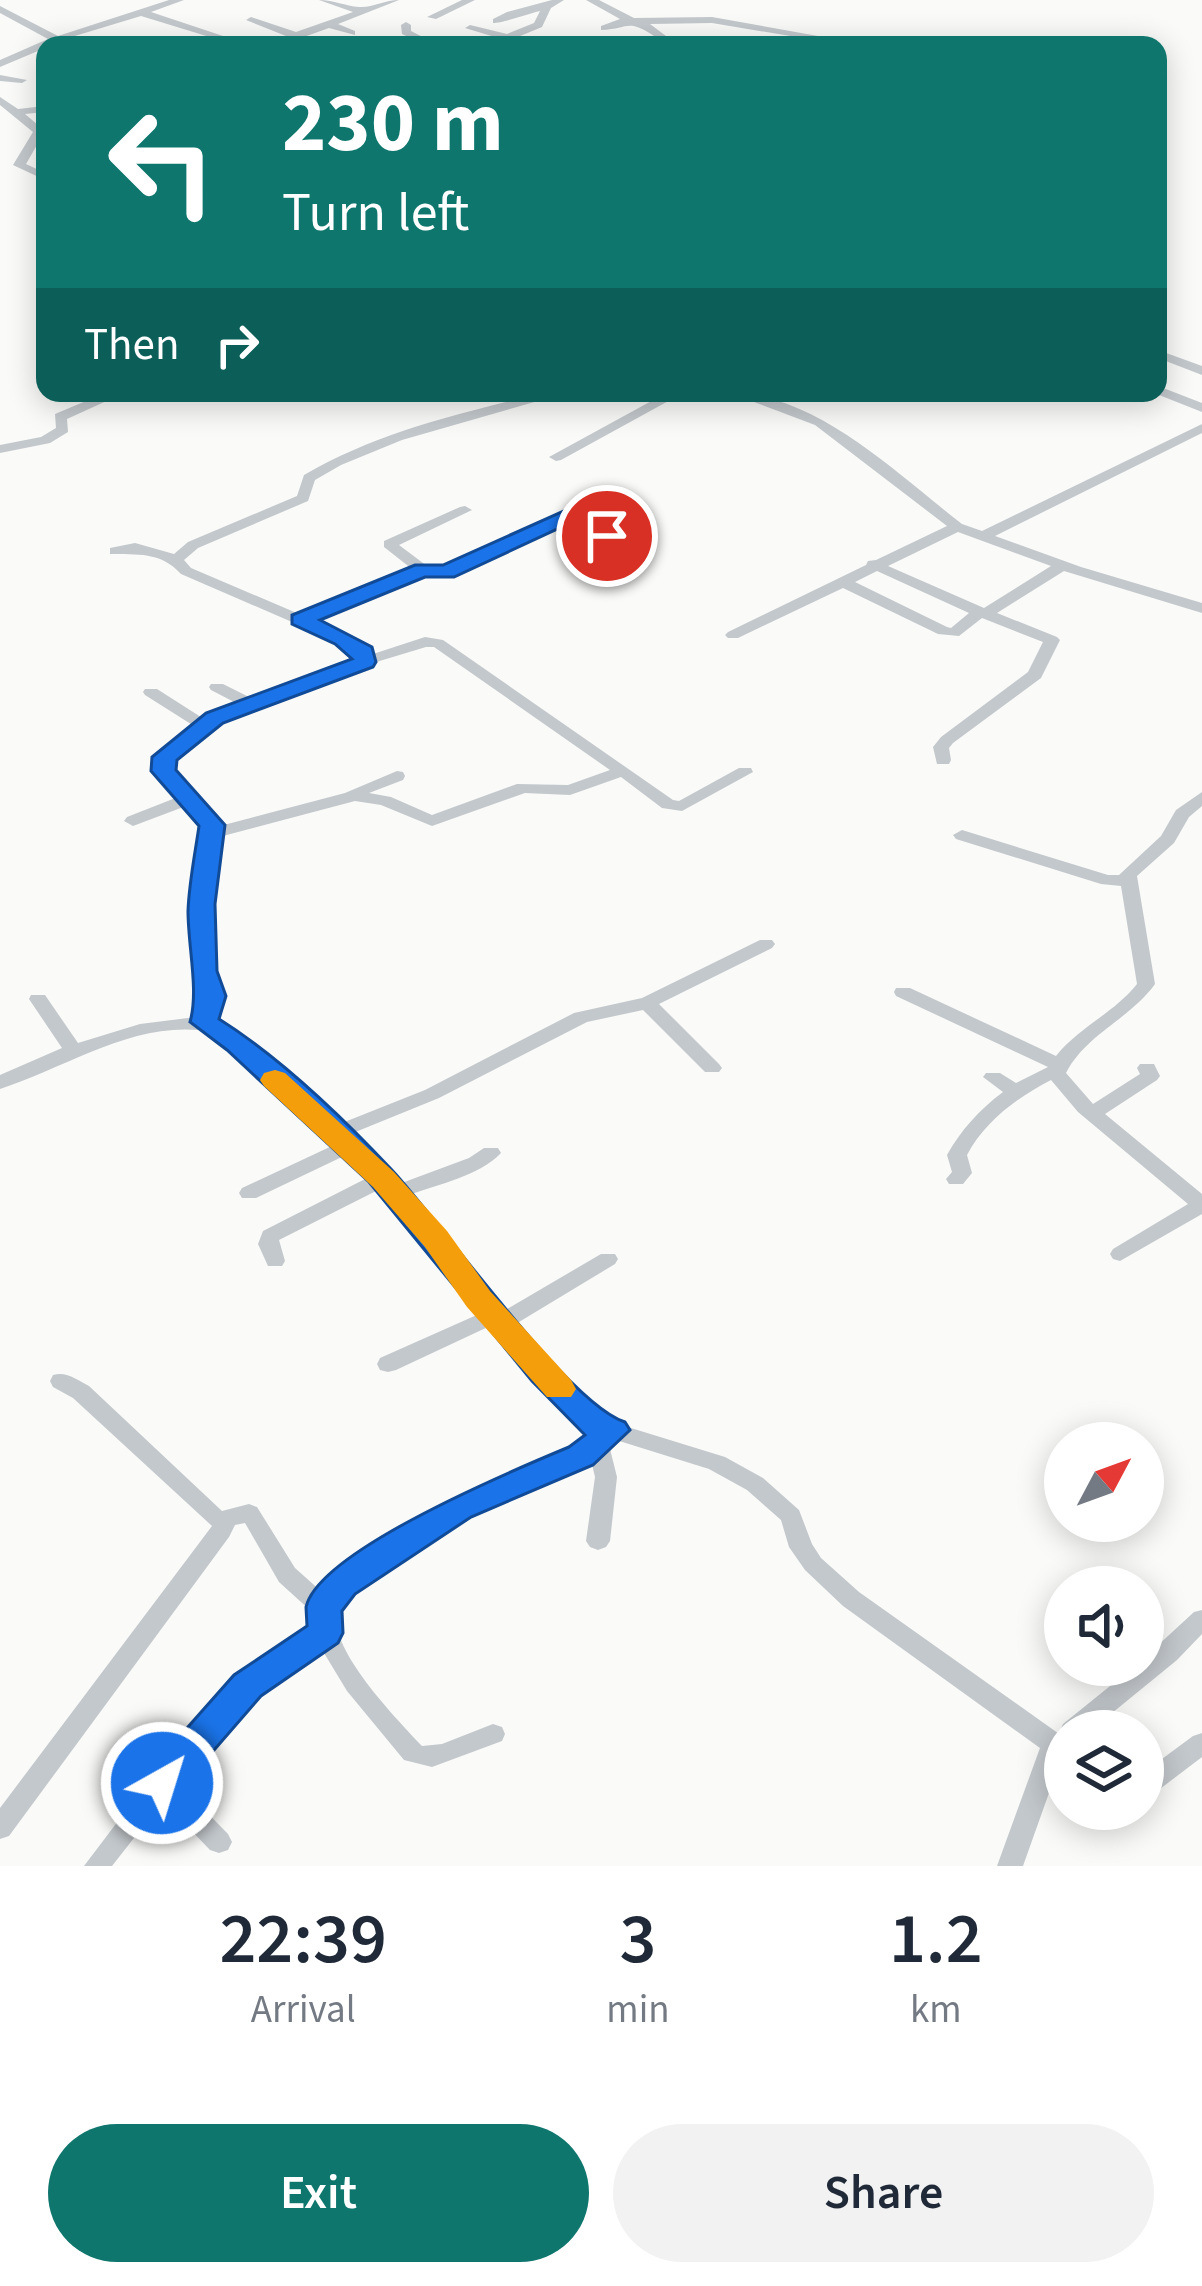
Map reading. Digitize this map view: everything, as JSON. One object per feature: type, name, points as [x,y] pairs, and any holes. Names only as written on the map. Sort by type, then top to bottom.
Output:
[{"type":"street","points":[[70,36],[178,0]]},
{"type":"street","points":[[324,0],[364,14]]},
{"type":"street","points":[[251,20],[297,36],[394,0]]},
{"type":"street","points":[[432,17],[470,0]]},
{"type":"street","points":[[512,36],[538,25],[559,0]]},
{"type":"street","points":[[591,0],[661,36]]},
{"type":"street","points":[[0,9],[50,36]]},
{"type":"street","points":[[497,21],[506,14],[546,10]]},
{"type":"street","points":[[143,13],[217,36]]},
{"type":"street","points":[[604,28],[633,21],[712,20],[809,36]]},
{"type":"street","points":[[329,24],[351,33]]},
{"type":"street","points":[[406,25],[406,32],[414,36]]},
{"type":"street","points":[[470,28],[500,36]]},
{"type":"street","points":[[0,64],[36,52]]},
{"type":"street","points":[[0,78],[22,80]]},
{"type":"street","points":[[0,100],[36,127]]},
{"type":"street","points":[[17,112],[36,110]]},
{"type":"street","points":[[36,139],[19,157],[19,165],[36,173]]},
{"type":"street","points":[[1167,358],[1202,373]]},
{"type":"street","points":[[1167,390],[1202,373]]},
{"type":"street","points":[[1167,394],[1202,409]]},
{"type":"street","points":[[0,449],[46,440],[63,429],[60,417],[96,402]]},
{"type":"street","points":[[176,560],[193,545],[303,498],[306,482],[314,474],[429,428],[526,402]]},
{"type":"street","points":[[556,457],[659,402]]},
{"type":"street","points":[[763,402],[820,422],[957,527],[1062,566],[1202,608]]},
{"type":"street","points":[[982,536],[1202,428]]},
{"type":"street","points":[[423,570],[389,544],[465,510]]},
{"type":"street","points":[[300,620],[423,570],[446,572],[564,518],[619,544]]},
{"type":"street","points":[[733,635],[957,527]]},
{"type":"street","points":[[115,551],[135,547],[176,560],[186,571],[343,639],[364,652],[364,662]]},
{"type":"street","points":[[874,565],[1048,638],[1053,645],[1035,675],[947,740],[941,747],[943,760]]},
{"type":"street","points":[[842,581],[954,633],[1062,566]]},
{"type":"street","points":[[204,1022],[212,996],[203,971],[202,904],[213,833],[205,813],[168,777],[164,762],[203,725],[364,662],[424,642],[438,643],[676,806],[691,803],[745,772]]},
{"type":"street","points":[[217,687],[250,704]]},
{"type":"street","points":[[151,692],[203,725]]},
{"type":"street","points":[[343,798],[385,800],[432,820],[523,788],[570,790],[622,771]]},
{"type":"street","points":[[213,833],[343,798],[397,776]]},
{"type":"street","points":[[956,1179],[962,1173],[959,1148],[1034,1078],[1058,1068],[1083,1034],[1139,996],[1146,984],[1129,881],[1133,866],[1168,839],[1182,814],[1202,797]]},
{"type":"street","points":[[133,821],[190,798]]},
{"type":"street","points":[[962,835],[1107,880],[1129,881]]},
{"type":"street","points":[[249,1193],[343,1139],[581,1017],[646,1003],[766,944]]},
{"type":"street","points":[[903,992],[1058,1068],[1065,1088],[1091,1114],[1202,1205],[1120,1254]]},
{"type":"street","points":[[38,999],[74,1052]]},
{"type":"street","points":[[646,1003],[712,1068]]},
{"type":"street","points":[[0,1083],[74,1052],[184,1022],[219,1028],[389,1186],[497,1320],[606,1437],[717,1463],[755,1484],[791,1516],[801,1547],[851,1599],[1044,1724]]},
{"type":"street","points":[[1091,1114],[1150,1076],[1147,1068]]},
{"type":"street","points":[[993,1077],[1018,1093]]},
{"type":"street","points":[[275,1261],[270,1236],[389,1186],[476,1163],[491,1153]]},
{"type":"street","points":[[388,1364],[497,1320],[608,1259]]},
{"type":"street","points":[[62,1381],[81,1392],[214,1517],[249,1513],[287,1575],[324,1620],[367,1697],[413,1753],[423,1758],[441,1756],[493,1734]]},
{"type":"street","points":[[598,1541],[606,1437]]},
{"type":"street","points":[[97,1866],[248,1686],[324,1620],[343,1584],[459,1508],[581,1456],[606,1437]]},
{"type":"street","points":[[0,1828],[226,1519]]},
{"type":"street","points":[[1098,1710],[1168,1654],[1202,1619]]},
{"type":"street","points":[[1164,1771],[1202,1743]]},
{"type":"street","points":[[162,1783],[219,1842]]},
{"type":"street","points":[[1010,1866],[1044,1785]]},
{"type":"slow traffic","points":[[275,1080],[383,1179],[436,1239],[478,1299],[559,1389]]},
{"type":"route","points":[[162,1783],[248,1686],[325,1633],[324,1608],[343,1584],[459,1508],[581,1456],[613,1430],[597,1426],[581,1413],[478,1299],[436,1239],[380,1175],[237,1043],[204,1022],[212,996],[203,971],[202,904],[212,825],[164,771],[165,757],[215,718],[364,662],[364,652],[300,620],[423,570],[446,572],[564,518],[607,536]]}]
